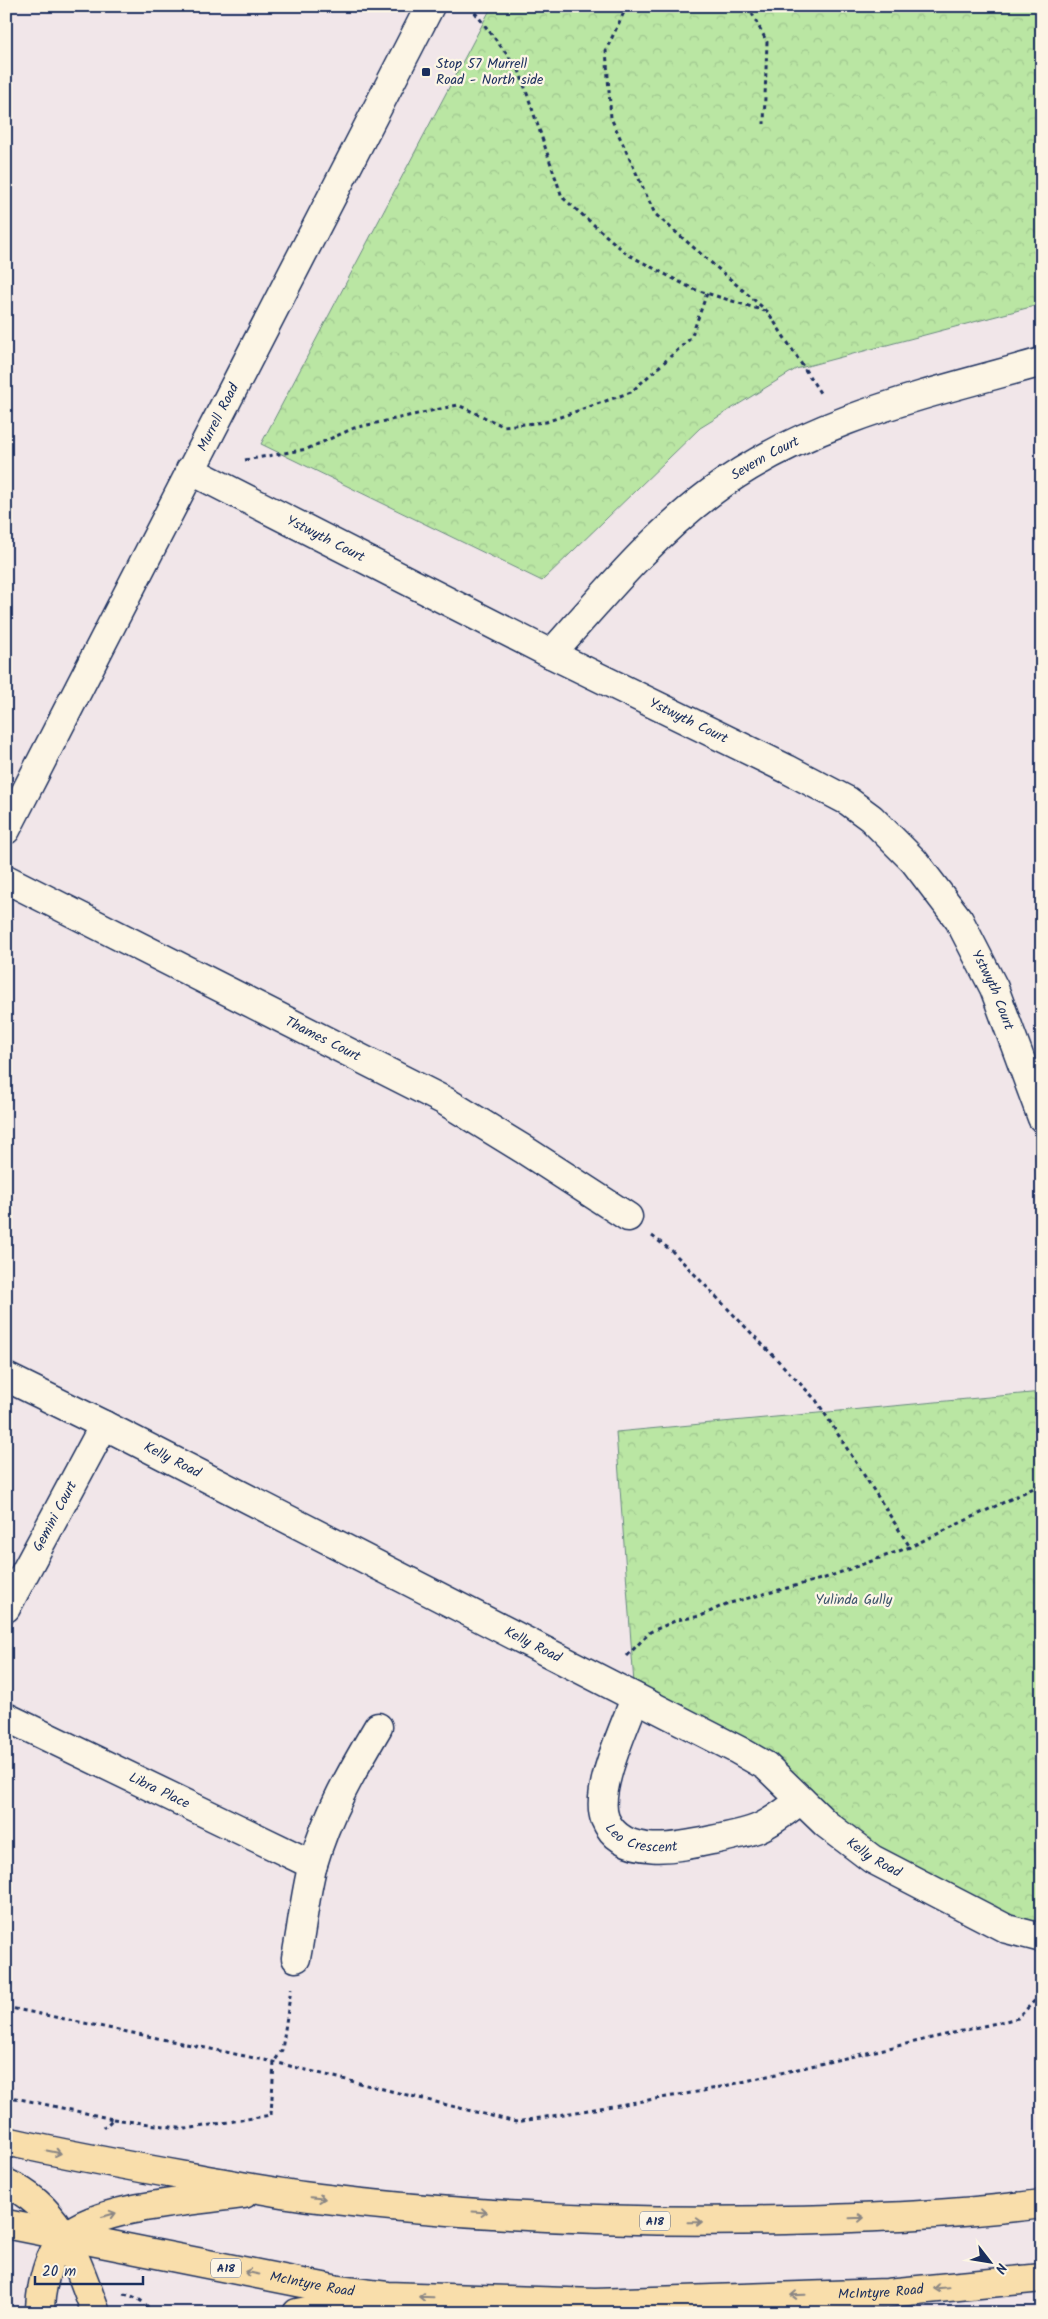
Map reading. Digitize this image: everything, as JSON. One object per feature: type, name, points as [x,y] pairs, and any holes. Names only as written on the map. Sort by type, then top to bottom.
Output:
[{"type":"main road","name":"A18","points":[[6,2141],[270,2191],[404,2207],[544,2217],[688,2222],[857,2218],[991,2210],[1042,2204]]},
{"type":"main road","points":[[6,2183],[26,2192],[58,2224],[65,2236],[96,2313]]},
{"type":"main road","points":[[40,2313],[41,2295],[48,2265],[65,2236],[81,2225],[121,2211],[270,2191]]},
{"type":"main road","name":"McIntyre Road","points":[[6,2224],[338,2290],[387,2296],[595,2303],[887,2293],[1042,2278]]},
{"type":"main road","points":[[297,2313],[387,2296]]},
{"type":"street","name":"Murrell Road","points":[[6,830],[430,6]]},
{"type":"street","name":"Severn Court","points":[[551,654],[625,570],[710,492],[794,441],[890,406],[1042,362]]},
{"type":"street","name":"Ystwyth Court","points":[[190,470],[551,654],[848,801],[878,825],[914,861],[938,891],[964,929],[994,988],[1042,1118]]},
{"type":"street","name":"Thames Court","points":[[6,880],[445,1101],[524,1148],[628,1217]]},
{"type":"street","name":"Kelly Road","points":[[6,1377],[104,1425],[766,1766],[826,1824],[872,1859],[1007,1929],[1042,1938]]},
{"type":"street","name":"Gemini Court","points":[[6,1608],[104,1425]]},
{"type":"street","name":"Leo Crescent","points":[[635,1698],[608,1771],[603,1799],[606,1819],[617,1834],[634,1844],[653,1848],[677,1848],[758,1828],[801,1800]]},
{"type":"street","name":"Libra Place","points":[[6,1717],[313,1865]]},
{"type":"street","points":[[296,1958],[313,1865],[334,1805],[378,1727]]},
{"type":"path","points":[[470,6],[519,70],[562,197],[627,254],[693,289],[768,312]]},
{"type":"path","points":[[627,6],[606,50],[611,118],[655,214],[768,312],[840,424]]},
{"type":"path","points":[[748,6],[767,42],[764,124]]},
{"type":"path","points":[[239,461],[307,449],[354,428],[458,405],[503,426],[546,422],[623,395],[631,392],[691,338],[707,293]]},
{"type":"path","points":[[628,1217],[672,1251],[816,1400],[910,1547]]},
{"type":"path","points":[[602,1682],[650,1632],[670,1623],[701,1616],[726,1604],[825,1578],[910,1547],[1042,1484]]},
{"type":"path","points":[[6,2096],[113,2119],[186,2129],[271,2115],[274,2062],[282,2050],[296,1958]]},
{"type":"path","points":[[6,2007],[274,2062],[516,2122],[703,2091],[1018,2018],[1042,1992]]},
{"type":"path","points":[[79,2156],[113,2119]]},
{"type":"path","points":[[118,2293],[135,2296],[146,2303],[153,2313]]},
{"type":"green space","points":[[492,6],[1042,6],[1042,304],[796,369],[700,428],[542,581],[261,444]]},
{"type":"green space","name":"Yulinda Gully","points":[[1042,1392],[1042,1932],[1007,1929],[635,1698],[616,1432]]},
{"type":"place","name":"Stop 57 Murrell Road - North side","points":[[426,72]]}]
